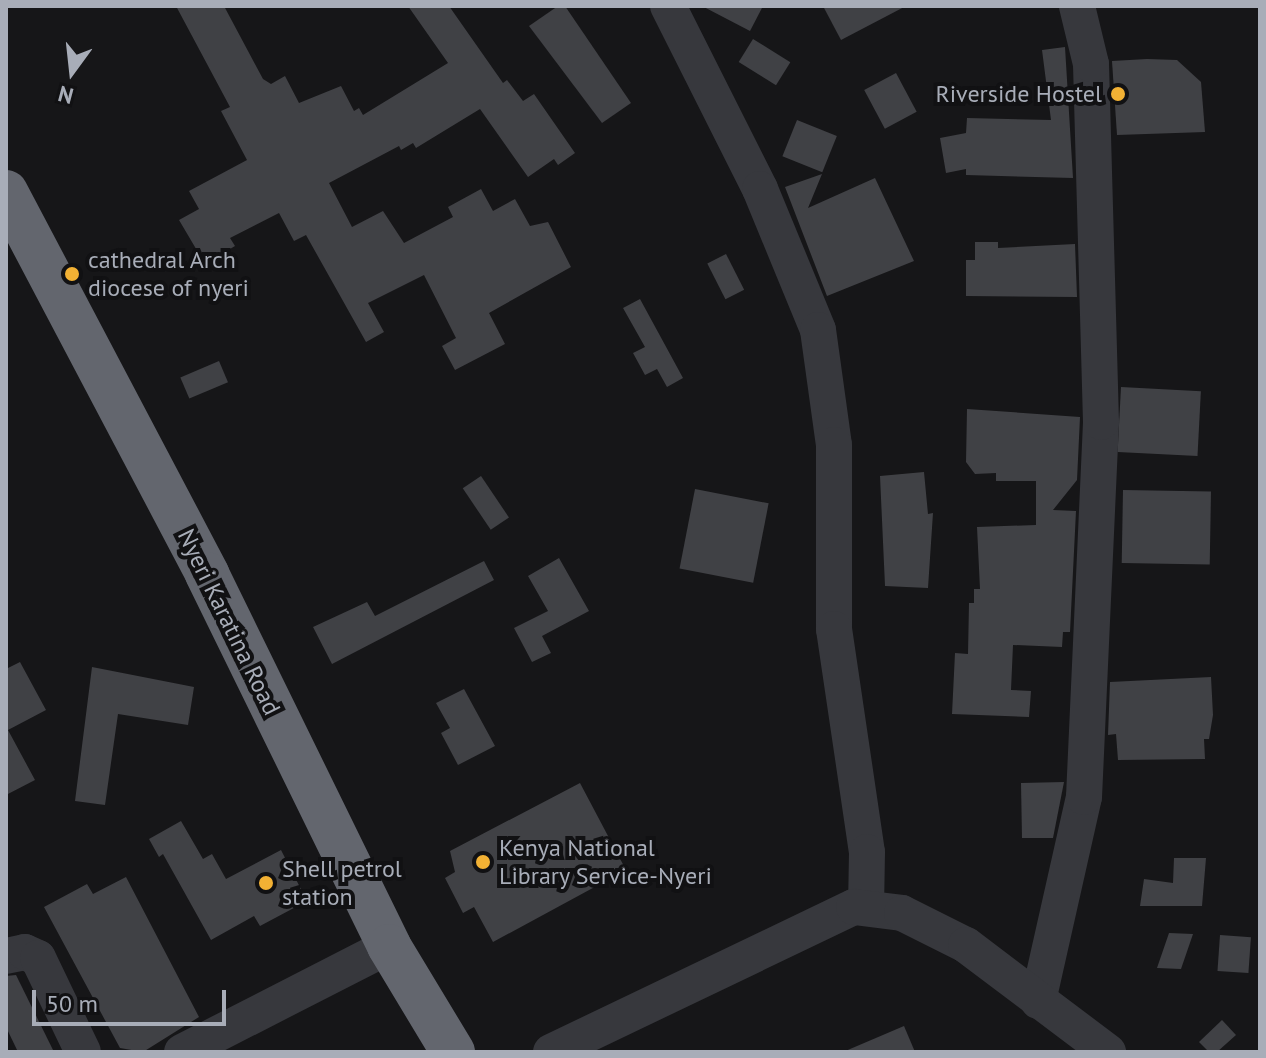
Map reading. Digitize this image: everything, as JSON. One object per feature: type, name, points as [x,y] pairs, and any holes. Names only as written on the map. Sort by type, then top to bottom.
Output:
[{"type":"highway","name":"Nyeri Karatina Road","points":[[6,192],[180,520],[389,946],[453,1052]]},
{"type":"street","points":[[668,6],[760,189],[818,330],[834,445],[834,629],[867,852],[866,908]]},
{"type":"street","points":[[1038,1001],[1084,797],[1101,422],[1091,64],[1077,6]]},
{"type":"street","points":[[551,1052],[854,907],[902,913],[966,945],[1108,1052]]},
{"type":"street","points":[[182,1052],[389,946]]},
{"type":"street","points":[[6,956],[25,952],[38,958],[83,1052]]},
{"type":"building","points":[[176,6],[224,6],[263,79],[271,84],[285,76],[299,103],[341,86],[354,111],[359,108],[363,115],[448,63],[408,6],[449,6],[503,83],[507,80],[523,101],[534,94],[575,153],[558,165],[554,159],[528,177],[480,109],[416,148],[413,143],[401,150],[399,146],[329,183],[352,227],[383,211],[404,243],[453,217],[448,207],[481,189],[493,211],[515,199],[530,226],[548,222],[571,267],[489,313],[505,344],[455,370],[442,346],[456,338],[424,275],[368,303],[384,332],[366,342],[306,235],[294,241],[279,213],[230,238],[235,246],[205,264],[179,220],[199,209],[189,191],[247,160],[221,111],[230,107]]},
{"type":"building","points":[[558,6],[565,6],[631,103],[602,123],[529,26]]},
{"type":"building","points":[[702,6],[763,6],[750,31]]},
{"type":"building","points":[[823,6],[906,6],[841,40]]},
{"type":"building","points":[[753,39],[790,62],[776,85],[739,62]]},
{"type":"building","points":[[1065,47],[1073,178],[966,175],[966,169],[946,173],[940,138],[966,133],[967,118],[1051,120],[1042,50]]},
{"type":"building","points":[[1177,60],[1201,82],[1205,132],[1117,135],[1112,61]]},
{"type":"building","points":[[896,73],[917,112],[885,129],[864,90]]},
{"type":"building","points":[[797,120],[837,136],[822,172],[782,156]]},
{"type":"building","points":[[822,174],[808,208],[875,178],[914,261],[827,296],[785,187]]},
{"type":"building","points":[[975,242],[998,242],[998,248],[1075,244],[1077,297],[966,296],[966,260],[975,260]]},
{"type":"building","points":[[726,254],[744,290],[725,299],[707,264]]},
{"type":"building","points":[[640,299],[683,378],[667,387],[657,369],[645,375],[633,353],[645,347],[623,308]]},
{"type":"building","points":[[219,361],[228,382],[189,399],[180,377]]},
{"type":"building","points":[[1121,387],[1201,391],[1197,456],[1118,452]]},
{"type":"building","points":[[967,409],[1080,417],[1077,480],[1053,510],[1076,511],[1070,632],[1063,632],[1062,647],[1013,645],[1011,690],[1031,691],[1029,717],[952,714],[955,653],[968,654],[969,603],[974,603],[974,589],[980,589],[977,527],[1036,525],[1036,481],[996,481],[996,473],[975,474],[966,462]]},
{"type":"building","points":[[924,472],[928,514],[933,513],[928,588],[885,586],[880,476]]},
{"type":"building","points":[[481,476],[509,517],[491,530],[463,488]]},
{"type":"building","points":[[695,489],[769,503],[753,583],[680,569]]},
{"type":"building","points":[[1123,490],[1211,492],[1210,565],[1122,563]]},
{"type":"building","points":[[559,558],[589,611],[542,636],[551,653],[532,662],[514,628],[548,611],[528,576]]},
{"type":"building","points":[[484,561],[494,580],[332,664],[313,627],[367,602],[375,616]]},
{"type":"building","points":[[20,662],[46,710],[8,730],[35,780],[6,795],[6,669]]},
{"type":"building","points":[[92,667],[194,687],[188,725],[118,714],[105,805],[75,801]]},
{"type":"building","points":[[1211,677],[1213,715],[1209,739],[1204,739],[1205,759],[1118,760],[1116,734],[1108,735],[1110,682]]},
{"type":"building","points":[[464,689],[495,746],[458,765],[441,733],[450,728],[436,703]]},
{"type":"building","points":[[1064,782],[1053,838],[1022,838],[1021,783]]},
{"type":"building","name":"Kenya National Library Service-Nyeri","points":[[580,783],[626,870],[493,942],[474,907],[463,913],[445,878],[455,872],[450,851]]},
{"type":"building","points":[[181,821],[203,859],[212,854],[226,879],[281,850],[307,901],[260,926],[254,916],[211,940],[163,854],[159,857],[149,839]]},
{"type":"building","points":[[1174,858],[1206,858],[1202,906],[1140,906],[1144,879],[1173,883]]},
{"type":"building","points":[[126,877],[199,1017],[143,1052],[120,1048],[44,907],[87,884],[93,894]]},
{"type":"building","points":[[1169,933],[1193,934],[1181,969],[1157,968]]},
{"type":"building","points":[[1220,935],[1251,937],[1248,973],[1217,971]]},
{"type":"building","points":[[16,975],[54,1052],[18,1052],[6,1027],[6,976]]},
{"type":"building","points":[[1222,1020],[1236,1035],[1217,1052],[1209,1052],[1199,1042]]},
{"type":"building","points":[[904,1026],[915,1052],[843,1052]]},
{"type":"place","name":"Riverside Hostel","points":[[1118,94]]},
{"type":"place","name":"cathedral Arch diocese of nyeri","points":[[72,274]]},
{"type":"place","name":"Kenya National Library Service-Nyeri","points":[[483,862]]},
{"type":"place","name":"Shell petrol station","points":[[266,883]]}]
